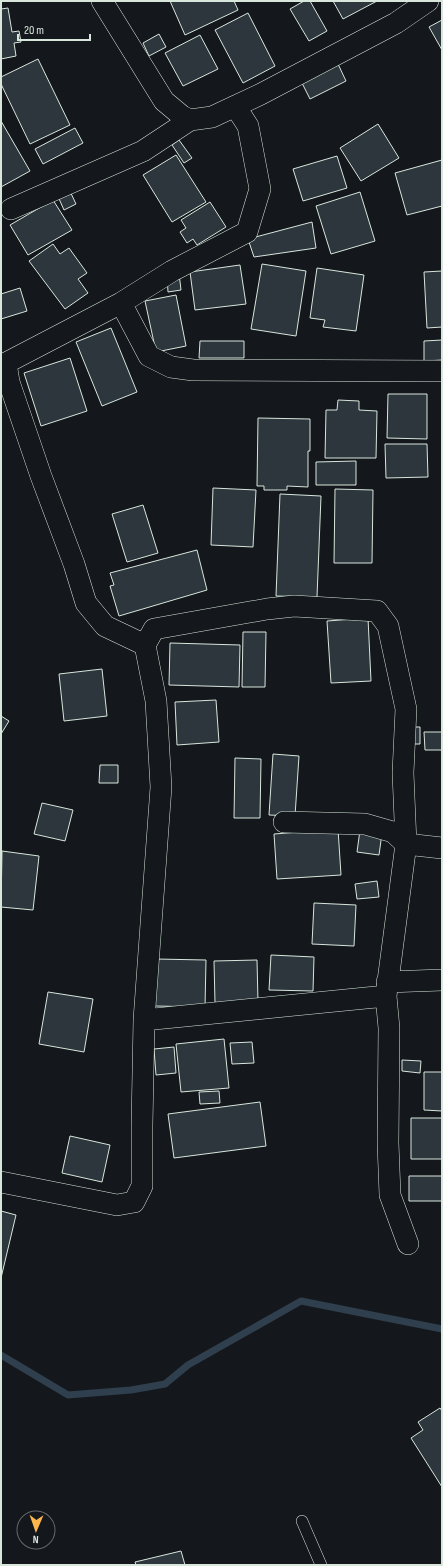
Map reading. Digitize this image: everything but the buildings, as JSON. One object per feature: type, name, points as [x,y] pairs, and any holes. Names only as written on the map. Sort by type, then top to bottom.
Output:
[{"type":"street","points":[[102,1],[164,101],[182,116],[190,120]]},
{"type":"street","points":[[11,209],[143,151],[190,120],[212,117],[261,94],[396,23],[428,1]]},
{"type":"street","points":[[145,645],[105,626],[86,604],[74,564],[41,476],[4,364],[120,303],[172,271],[247,232],[260,189],[248,126],[235,106]]},
{"type":"street","points":[[120,303],[149,356],[171,367],[200,370],[442,371]]},
{"type":"street","points":[[1,1182],[117,1205],[134,1202],[142,1186],[144,1020],[161,787],[156,701],[145,645],[154,629],[266,609],[294,606],[377,611],[388,626],[406,709],[403,773],[406,844],[386,989],[389,1028],[388,1143],[390,1195],[408,1244]]},
{"type":"street","points":[[284,822],[365,824],[392,832],[406,844],[442,848]]},
{"type":"street","points":[[144,1020],[386,989],[442,980]]},
{"type":"lane","points":[[302,1521],[321,1565]]},
{"type":"waterway","points":[[1,1355],[68,1395],[131,1390],[165,1384],[188,1365],[301,1301],[442,1329]]}]
